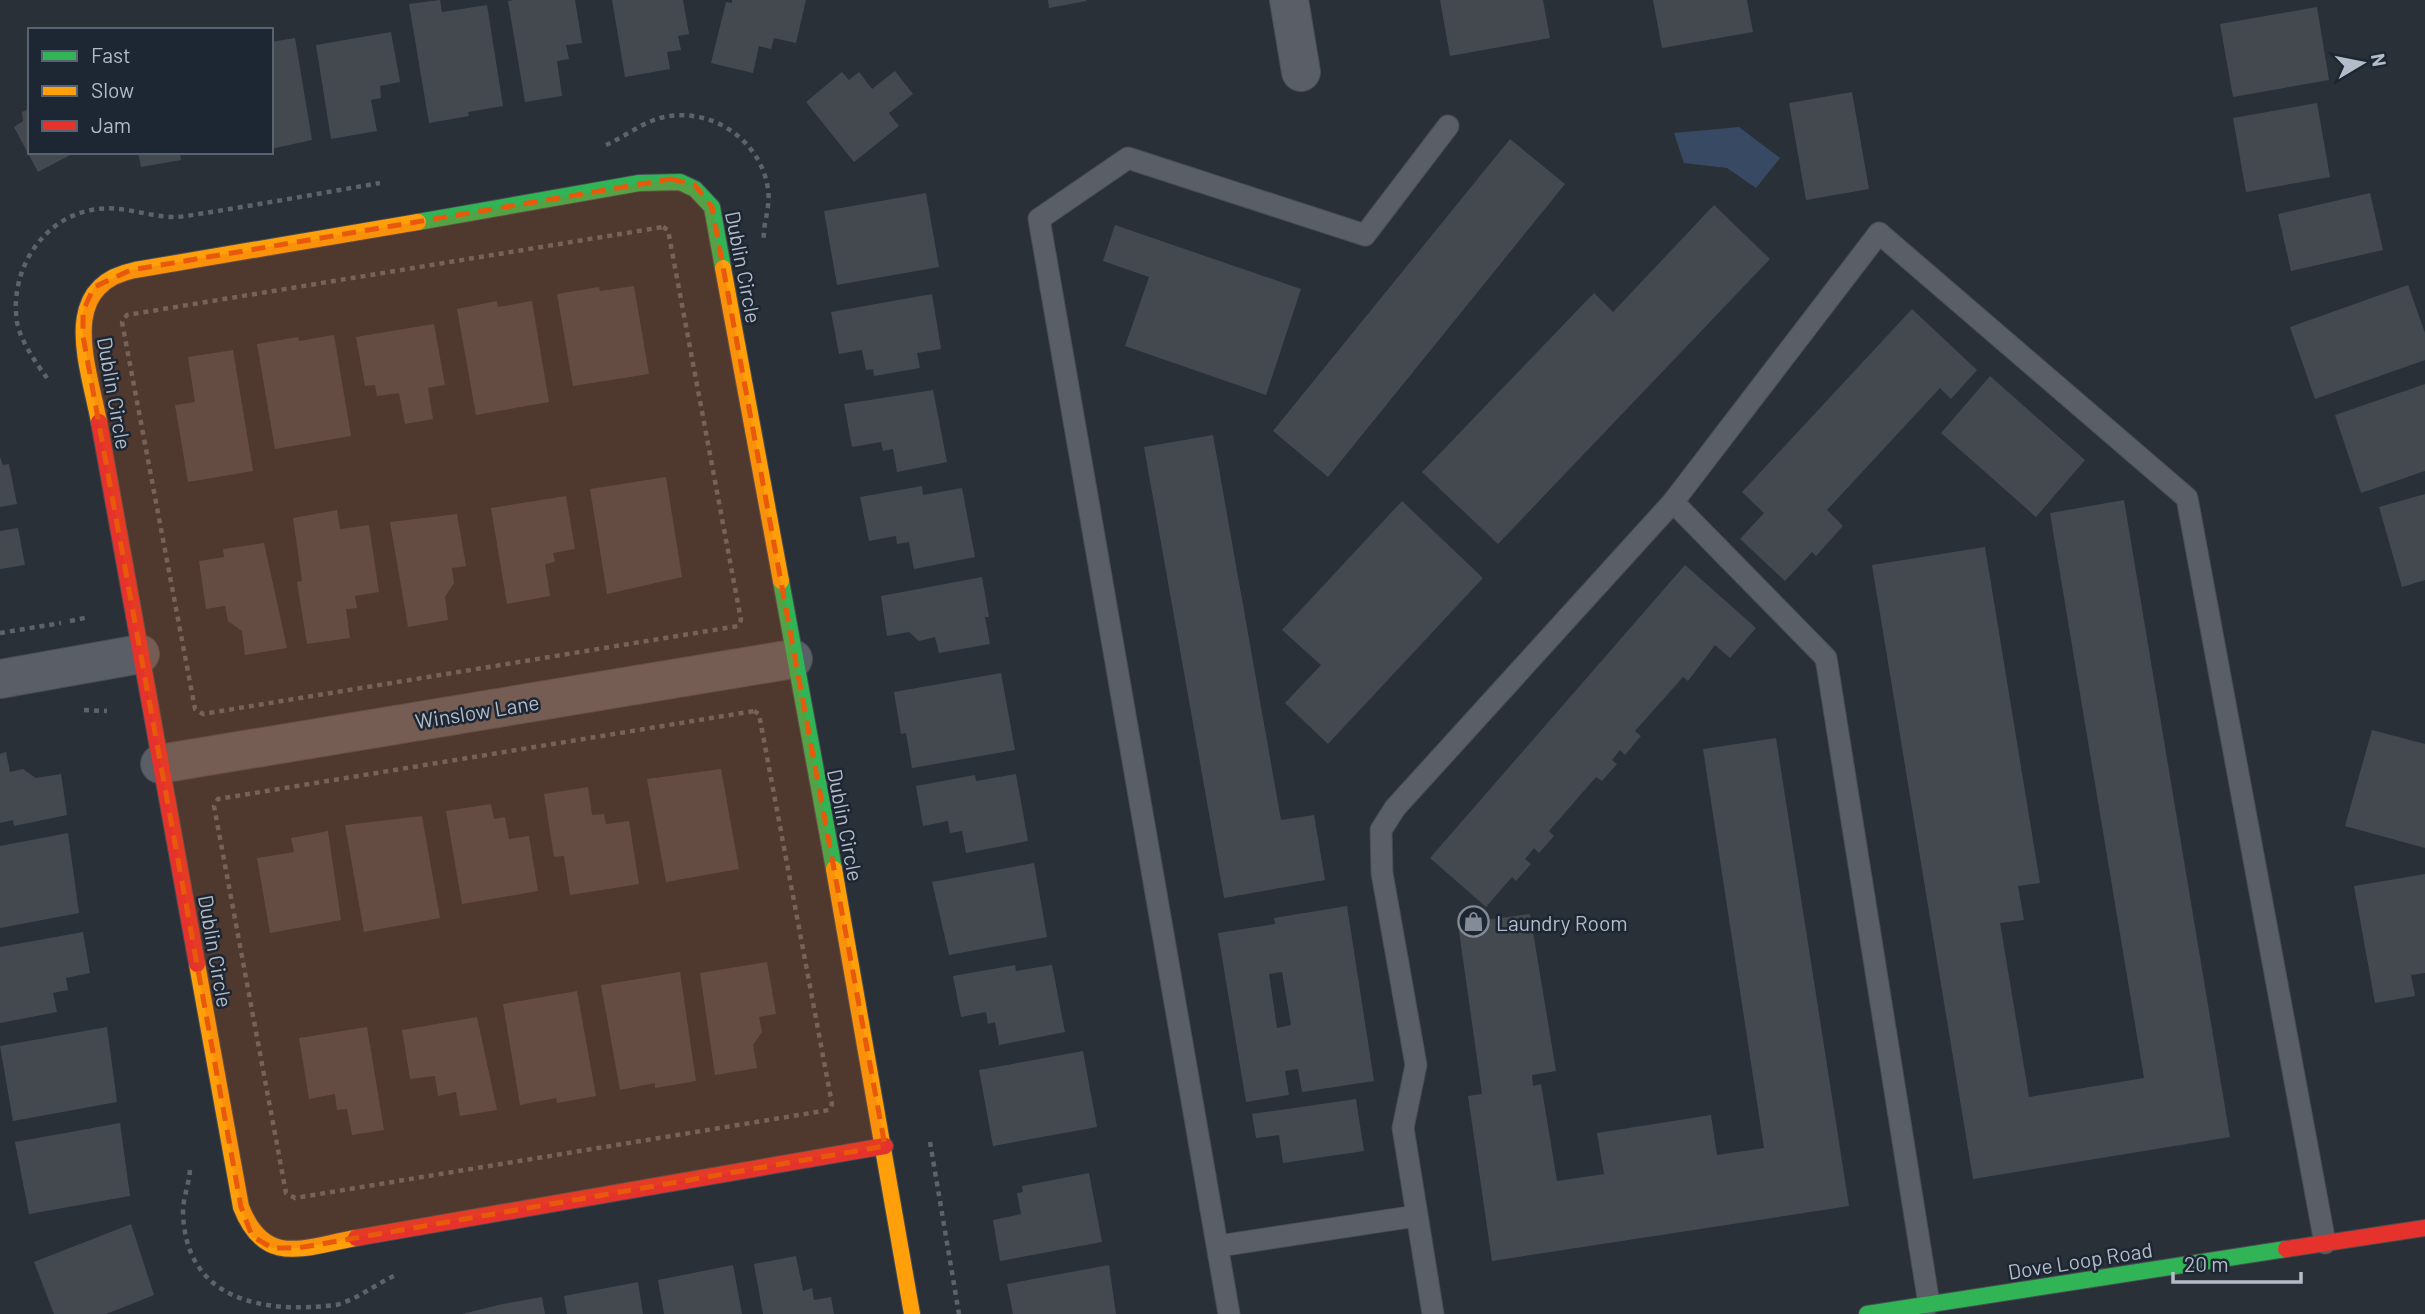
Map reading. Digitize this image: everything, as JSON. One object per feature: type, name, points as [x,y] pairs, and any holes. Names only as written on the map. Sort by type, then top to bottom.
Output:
[{"type":"street","points":[[1289,0],[1301,72]]},
{"type":"street","name":"Dublin Circle","points":[[885,1146],[298,1248],[272,1248],[252,1236],[241,1207],[83,336],[83,311],[94,287],[113,275],[131,270],[152,269],[671,179],[695,185],[712,207],[793,659],[885,1146],[912,1314]]},
{"type":"street","points":[[0,679],[139,654]]},
{"type":"street","name":"Winslow Lane","points":[[160,764],[793,659]]},
{"type":"street","name":"Dove Loop Road","points":[[1867,1314],[2425,1228]]},
{"type":"lane","points":[[1229,1314],[1039,219],[1128,158],[1365,235],[1448,126]]},
{"type":"lane","points":[[1433,1314],[1403,1128],[1416,1065],[1382,873],[1381,831],[1395,808],[1673,502],[1879,233],[2187,498],[2325,1243]]},
{"type":"lane","points":[[1673,502],[1826,657],[1928,1304]]},
{"type":"lane","points":[[1219,1246],[1416,1216]]},
{"type":"path","points":[[593,147],[624,137],[658,118],[684,115],[727,128],[746,141],[759,160],[768,188],[769,210],[763,233],[765,254]]},
{"type":"path","points":[[51,382],[18,324],[15,287],[23,264],[43,237],[68,218],[95,209],[124,208],[172,218],[389,182]]},
{"type":"path","points":[[663,227],[668,230],[741,620],[738,626],[203,714],[195,709],[122,322],[127,315],[663,227]]},
{"type":"path","points":[[87,604],[110,724]]},
{"type":"path","points":[[0,633],[89,617]]},
{"type":"path","points":[[79,710],[92,708],[107,711]]},
{"type":"path","points":[[754,711],[759,714],[832,1104],[829,1110],[295,1198],[286,1193],[214,806],[218,799],[754,711]]},
{"type":"path","points":[[929,1141],[959,1314]]},
{"type":"path","points":[[190,1162],[183,1211],[189,1249],[202,1273],[228,1299],[262,1310],[300,1311],[337,1305],[363,1295],[401,1273]]},
{"type":"highlighted area","points":[[671,179],[695,185],[712,207],[885,1146],[298,1248],[272,1248],[252,1236],[241,1207],[83,336],[83,311],[94,287],[131,270],[639,183]]},
{"type":"water","points":[[1739,127],[1780,158],[1756,188],[1727,168],[1684,163],[1674,133]]},
{"type":"building","points":[[440,0],[442,12],[487,5],[503,106],[468,112],[469,116],[429,123],[409,4]]},
{"type":"building","points":[[575,0],[582,43],[566,45],[569,59],[557,61],[562,96],[525,102],[508,1]]},
{"type":"building","points":[[612,0],[683,0],[689,34],[678,36],[681,50],[667,52],[670,69],[625,77]]},
{"type":"building","points":[[732,0],[806,0],[796,43],[774,38],[771,49],[759,46],[753,73],[711,63],[726,2],[732,3]]},
{"type":"building","points":[[1048,0],[1086,0],[1086,1],[1049,8]]},
{"type":"building","points":[[1440,0],[1543,0],[1550,38],[1450,56]]},
{"type":"building","points":[[1653,0],[1747,0],[1753,32],[1662,48]]},
{"type":"building","points":[[2317,7],[2329,80],[2233,97],[2220,24]]},
{"type":"building","points":[[391,32],[400,82],[380,86],[381,98],[371,100],[377,131],[331,139],[316,45]]},
{"type":"building","points":[[295,38],[312,140],[273,149],[273,42]]},
{"type":"building","points":[[895,71],[913,94],[889,113],[899,126],[854,162],[806,102],[842,72],[849,80],[859,72],[872,89]]},
{"type":"building","points":[[1852,92],[1869,189],[1806,200],[1789,103]]},
{"type":"building","points":[[2317,103],[2330,177],[2246,192],[2233,118]]},
{"type":"building","points":[[28,109],[28,153],[14,127],[23,121],[22,112]]},
{"type":"building","points":[[1510,139],[1565,184],[1328,477],[1273,431]]},
{"type":"building","points":[[28,154],[72,154],[38,172]]},
{"type":"building","points":[[138,154],[180,154],[181,160],[141,167]]},
{"type":"building","points":[[926,193],[939,267],[837,285],[824,211]]},
{"type":"building","points":[[2370,193],[2383,250],[2291,271],[2278,214]]},
{"type":"building","points":[[1714,205],[1770,259],[1498,544],[1422,472],[1594,293],[1613,312]]},
{"type":"building","points":[[1115,225],[1301,289],[1266,395],[1125,346],[1149,277],[1103,261]]},
{"type":"building","points":[[2408,285],[2425,333],[2425,360],[2315,399],[2290,327]]},
{"type":"building","points":[[634,286],[649,374],[573,386],[557,294],[599,287],[600,291]]},
{"type":"building","points":[[932,294],[941,349],[917,353],[920,368],[874,376],[873,369],[866,370],[862,350],[839,354],[831,312]]},
{"type":"building","points":[[497,301],[498,307],[532,301],[549,402],[476,415],[457,309]]},
{"type":"building","points":[[1912,309],[1977,370],[1951,399],[1940,388],[1827,510],[1843,526],[1816,556],[1812,552],[1785,581],[1740,539],[1764,513],[1742,492]]},
{"type":"building","points":[[434,324],[445,385],[428,388],[433,419],[405,424],[399,393],[377,396],[375,385],[365,386],[356,337]]},
{"type":"building","points":[[334,335],[351,436],[275,449],[257,344],[298,337],[299,341]]},
{"type":"building","points":[[233,350],[253,471],[188,482],[175,405],[195,402],[188,357]]},
{"type":"building","points":[[1990,376],[2085,460],[2036,517],[1941,433]]},
{"type":"building","points":[[2425,384],[2425,471],[2361,493],[2335,415]]},
{"type":"building","points":[[933,390],[947,462],[897,472],[893,449],[883,451],[881,442],[852,447],[844,404]]},
{"type":"building","points":[[1213,435],[1281,820],[1314,815],[1325,880],[1224,898],[1144,447]]},
{"type":"building","points":[[0,457],[3,465],[9,464],[17,504],[0,507]]},
{"type":"building","points":[[666,477],[682,577],[607,594],[590,489]]},
{"type":"building","points":[[922,486],[923,495],[962,488],[975,557],[914,569],[909,542],[897,544],[896,536],[869,541],[860,497]]},
{"type":"building","points":[[2425,494],[2425,580],[2402,587],[2379,507]]},
{"type":"building","points":[[566,496],[575,549],[553,553],[555,562],[545,564],[550,596],[507,604],[491,508]]},
{"type":"building","points":[[2124,500],[2230,1137],[1973,1179],[1872,565],[1985,547],[2040,883],[2018,886],[2024,920],[2000,923],[2029,1097],[2144,1078],[2050,513]]},
{"type":"building","points":[[1402,501],[1483,578],[1328,744],[1285,703],[1321,665],[1282,630]]},
{"type":"building","points":[[337,510],[340,529],[369,525],[379,592],[355,596],[357,608],[346,609],[350,638],[307,644],[297,582],[302,581],[293,518]]},
{"type":"building","points":[[457,514],[466,566],[452,568],[454,583],[445,597],[448,620],[408,627],[390,522]]},
{"type":"building","points":[[18,528],[25,565],[0,569],[0,531]]},
{"type":"building","points":[[264,543],[287,648],[245,655],[242,631],[228,621],[225,606],[206,609],[199,561],[224,557],[223,549]]},
{"type":"building","points":[[1685,565],[1756,628],[1730,658],[1715,645],[1688,681],[1683,677],[1635,731],[1641,736],[1625,755],[1620,750],[1612,760],[1617,764],[1602,781],[1596,777],[1549,831],[1554,836],[1539,853],[1534,848],[1525,859],[1531,864],[1516,881],[1512,877],[1486,907],[1430,858]]},
{"type":"building","points":[[982,577],[989,617],[985,617],[990,644],[939,653],[935,637],[919,641],[909,632],[887,636],[881,596]]},
{"type":"building","points":[[1001,673],[1015,750],[912,768],[906,733],[901,734],[894,692]]},
{"type":"building","points":[[2372,730],[2425,744],[2425,848],[2345,826]]},
{"type":"building","points":[[1776,738],[1849,1206],[1492,1261],[1468,1096],[1482,1094],[1458,924],[1530,914],[1556,1071],[1532,1075],[1533,1086],[1541,1084],[1557,1181],[1604,1174],[1597,1133],[1711,1115],[1717,1155],[1764,1148],[1703,749]]},
{"type":"building","points":[[6,752],[10,772],[23,769],[36,778],[61,774],[67,815],[14,826],[13,820],[0,823],[0,754]]},
{"type":"building","points":[[721,769],[739,869],[666,882],[647,779]]},
{"type":"building","points":[[1016,774],[1028,841],[966,853],[962,831],[950,833],[948,821],[923,826],[916,786],[975,775],[976,781]]},
{"type":"building","points":[[588,787],[592,815],[604,814],[606,824],[629,821],[639,884],[570,895],[564,856],[554,857],[544,794]]},
{"type":"building","points":[[491,804],[494,819],[505,817],[509,839],[529,836],[538,891],[462,904],[446,811]]},
{"type":"building","points":[[422,816],[440,918],[364,932],[345,825]]},
{"type":"building","points":[[328,831],[341,920],[270,933],[257,858],[294,852],[291,838]]},
{"type":"building","points":[[68,833],[79,913],[0,928],[0,846]]},
{"type":"building","points":[[1034,863],[1047,937],[949,955],[932,882]]},
{"type":"building","points":[[2425,874],[2425,973],[2411,975],[2415,996],[2375,1003],[2354,886]]},
{"type":"building","points":[[1347,906],[1374,1081],[1302,1092],[1298,1069],[1285,1071],[1289,1095],[1246,1102],[1218,933],[1275,924],[1274,918]],"holes":[[[1282,972],[1291,1025],[1277,1028],[1269,974]]]},
{"type":"building","points":[[83,932],[90,973],[66,978],[68,990],[53,993],[57,1012],[0,1023],[0,947]]},
{"type":"building","points":[[767,962],[776,1014],[759,1017],[762,1032],[753,1045],[757,1068],[715,1075],[700,973]]},
{"type":"building","points":[[1015,965],[1016,971],[1052,965],[1065,1032],[999,1045],[995,1022],[988,1024],[986,1012],[961,1017],[953,976]]},
{"type":"building","points":[[680,972],[696,1081],[655,1088],[655,1083],[620,1090],[601,985]]},
{"type":"building","points":[[577,991],[596,1096],[557,1103],[556,1098],[520,1105],[503,1004]]},
{"type":"building","points":[[477,1017],[497,1110],[460,1116],[456,1092],[438,1096],[435,1076],[410,1079],[402,1030]]},
{"type":"building","points":[[107,1027],[117,1102],[13,1121],[0,1046]]},
{"type":"building","points":[[367,1027],[384,1130],[352,1135],[347,1109],[337,1110],[335,1094],[309,1099],[299,1038]]},
{"type":"building","points":[[1083,1051],[1097,1127],[993,1146],[979,1070]]},
{"type":"building","points":[[1356,1099],[1364,1151],[1283,1163],[1279,1135],[1256,1138],[1252,1114]]},
{"type":"building","points":[[120,1123],[130,1196],[29,1214],[15,1142]]},
{"type":"building","points":[[1089,1173],[1102,1242],[1000,1261],[993,1220],[1021,1214],[1017,1193],[1023,1192],[1022,1186]]},
{"type":"building","points":[[131,1224],[154,1295],[106,1314],[54,1314],[34,1262]]},
{"type":"building","points":[[796,1256],[803,1291],[812,1288],[814,1300],[831,1297],[834,1314],[763,1314],[754,1264]]},
{"type":"building","points":[[733,1265],[742,1314],[664,1314],[658,1280]]},
{"type":"building","points":[[1109,1265],[1116,1314],[1013,1314],[1007,1284]]},
{"type":"building","points":[[638,1282],[643,1314],[567,1314],[564,1296]]},
{"type":"building","points":[[542,1297],[545,1314],[462,1314],[503,1304]]},
{"type":"traffic: fast","points":[[418,222],[639,183],[680,182],[695,189],[712,207],[723,268]]},
{"type":"traffic: fast","points":[[781,581],[834,869]]},
{"type":"traffic: fast","points":[[1867,1314],[2286,1249]]},
{"type":"traffic: slow","points":[[99,422],[85,354],[84,331],[86,311],[95,293],[110,279],[135,270],[418,222]]},
{"type":"traffic: slow","points":[[723,268],[781,581]]},
{"type":"traffic: slow","points":[[834,869],[912,1314]]},
{"type":"traffic: slow","points":[[197,964],[241,1207],[251,1226],[262,1239],[274,1246],[288,1249],[356,1238]]},
{"type":"traffic: jam","points":[[99,422],[197,964]]},
{"type":"traffic: jam","points":[[356,1238],[885,1146]]},
{"type":"traffic: jam","points":[[2286,1249],[2425,1228]]},
{"type":"place","name":"Laundry Room","points":[[1473,922]]}]
